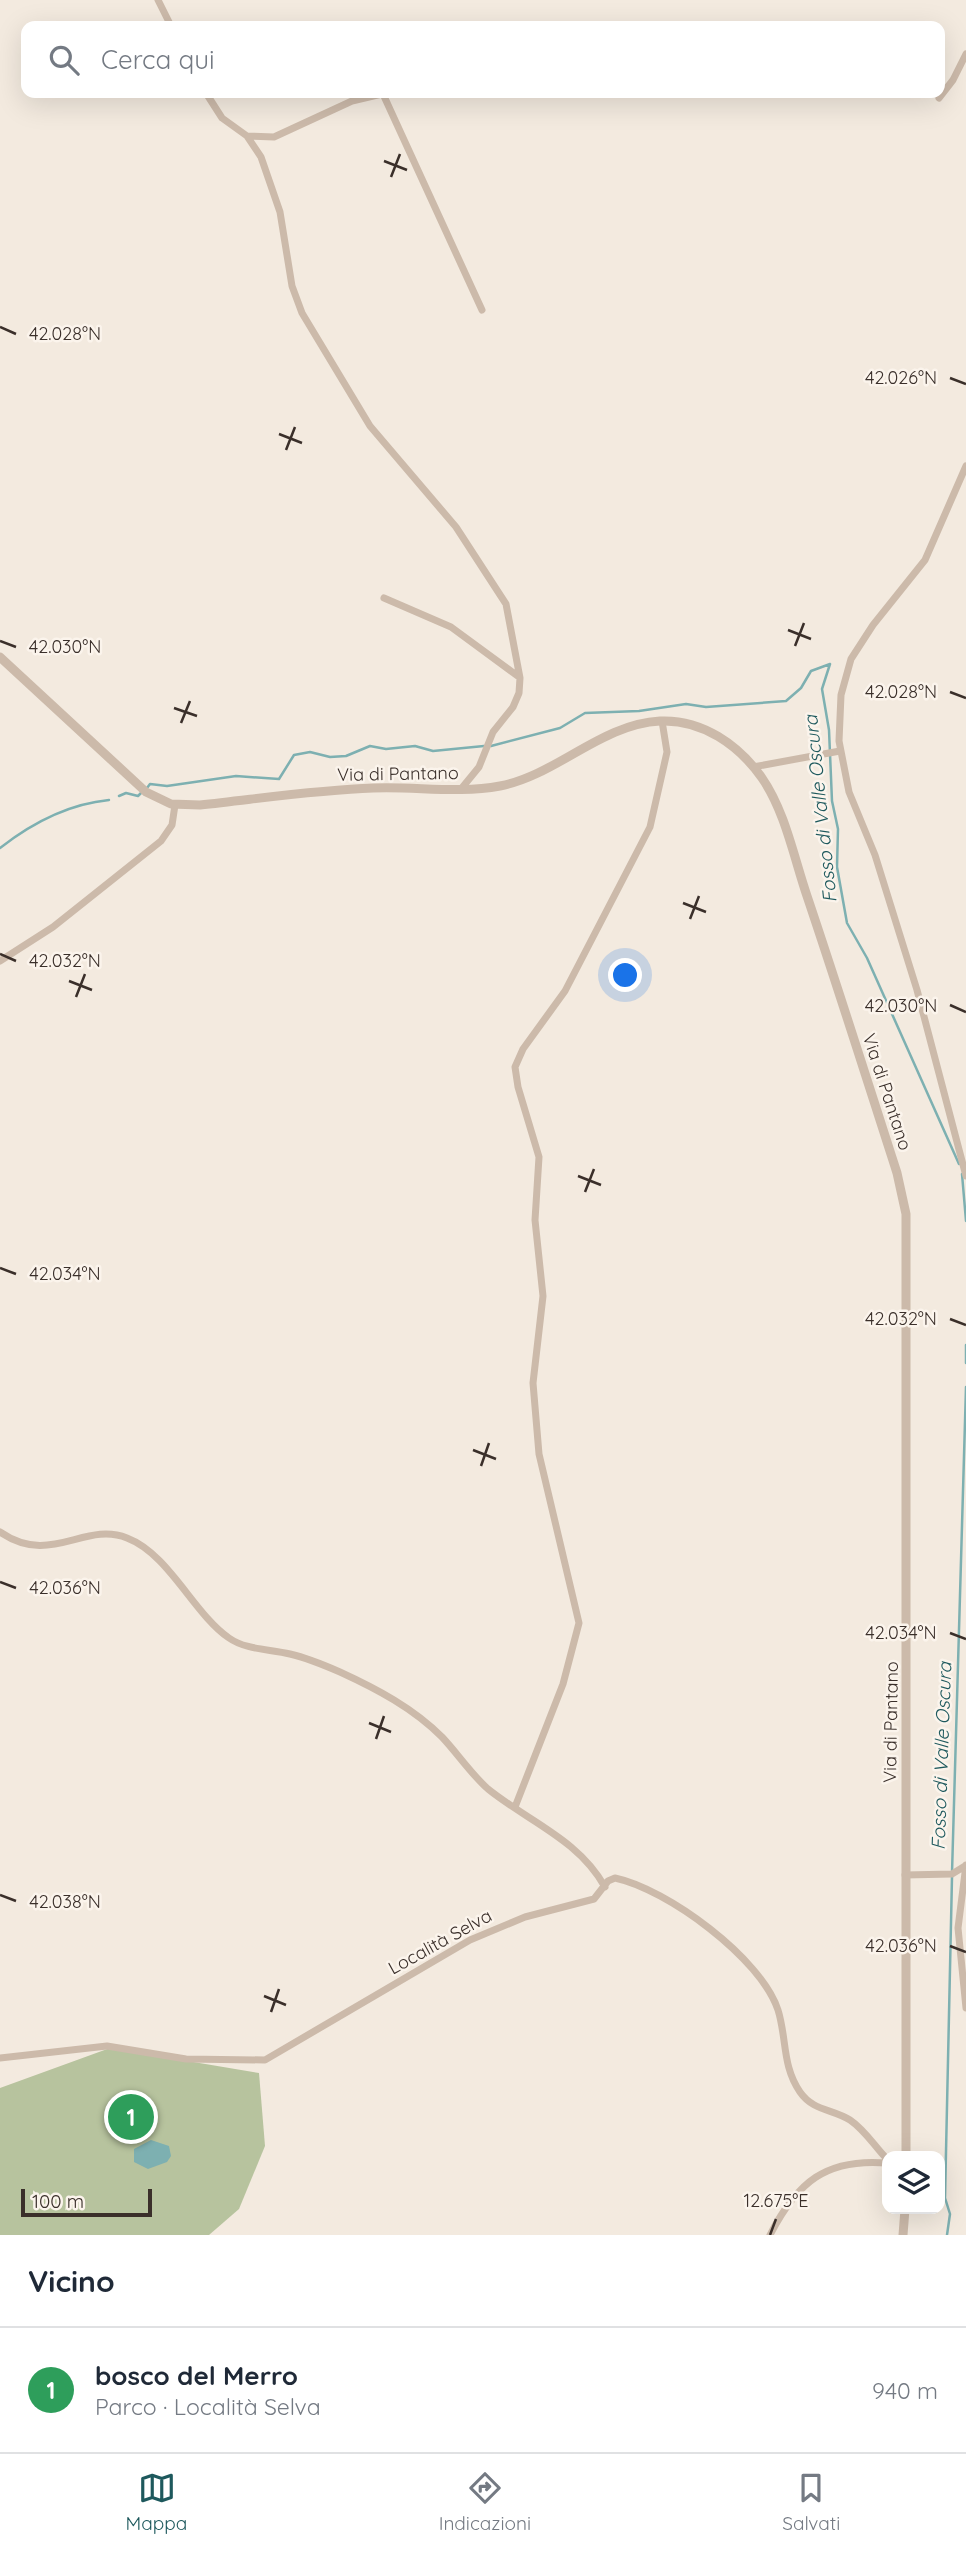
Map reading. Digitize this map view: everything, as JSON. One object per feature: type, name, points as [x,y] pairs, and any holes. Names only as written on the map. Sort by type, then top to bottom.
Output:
[{"type":"street","points":[[158,0],[169,21]]},
{"type":"street","points":[[945,90],[966,54]]},
{"type":"street","points":[[209,98],[222,118],[247,136],[261,157],[279,207],[299,307],[375,433],[452,522],[501,594],[509,615],[520,678],[515,704],[495,728],[479,767],[461,789]]},
{"type":"street","points":[[247,136],[274,137],[364,98]]},
{"type":"street","points":[[386,98],[482,310]]},
{"type":"street","points":[[966,466],[928,554],[860,642],[851,659],[841,695],[840,751],[849,792],[875,855],[918,990],[966,1176]]},
{"type":"street","points":[[384,598],[448,625],[520,678]]},
{"type":"street","name":"Via di Pantano","points":[[0,657],[144,790],[155,798],[175,805],[200,805],[363,788],[494,787],[522,780],[614,733],[662,721],[687,724],[709,732],[727,742],[753,766],[778,809],[904,1200],[908,1653],[905,1875],[906,2151]]},
{"type":"street","points":[[515,1807],[565,1676],[579,1623],[547,1496],[538,1445],[533,1377],[543,1292],[535,1220],[539,1157],[518,1087],[516,1066],[523,1049],[568,985],[650,827],[667,752],[662,721]]},
{"type":"street","points":[[753,766],[840,751]]},
{"type":"street","points":[[0,961],[53,927],[161,841],[172,825],[175,805]]},
{"type":"street","points":[[0,1532],[16,1543],[32,1547],[110,1535],[134,1540],[151,1554],[227,1637],[251,1647],[309,1659],[393,1700],[431,1727],[483,1784],[575,1849],[589,1862],[605,1887]]},
{"type":"street","points":[[905,1875],[952,1874],[966,1865]]},
{"type":"street","points":[[966,1865],[958,1928],[966,2008]]},
{"type":"street","name":"Località Selva","points":[[0,2058],[107,2046],[186,2059],[265,2060],[464,1943],[525,1917],[594,1899],[610,1880],[618,1879],[664,1898],[700,1921],[731,1948],[776,2006],[785,2062],[804,2098],[818,2108],[851,2120],[882,2155]]},
{"type":"street","points":[[770,2235],[792,2199],[820,2173],[850,2162],[882,2161]]},
{"type":"street","points":[[903,2235],[905,2214]]},
{"type":"green space","points":[[110,2048],[259,2073],[265,2146],[239,2209],[209,2235],[0,2235],[0,2088]]},
{"type":"water","points":[[151,2140],[169,2146],[171,2156],[167,2162],[148,2169],[134,2162],[134,2149]]},
{"type":"waterway","name":"Fosso di Valle Oscura","points":[[830,664],[822,689],[829,730],[832,801],[838,829],[837,867],[847,923],[867,958],[959,1164]]},
{"type":"waterway","points":[[491,746],[560,728],[585,713],[639,711],[686,704],[706,707],[786,701],[801,688],[811,671],[830,664]]},
{"type":"waterway","points":[[147,788],[150,784],[167,786],[236,776],[279,779],[294,755],[310,752],[330,757],[346,756],[370,746],[386,749],[415,746],[433,751],[484,746]]},
{"type":"waterway","points":[[119,796],[126,793],[138,796],[141,793]]},
{"type":"waterway","points":[[0,848],[51,816],[79,806],[109,800]]},
{"type":"waterway","name":"Fosso di Valle Oscura","points":[[962,1174],[966,1221]]},
{"type":"waterway","name":"Fosso di Valle Oscura","points":[[966,1345],[966,1363]]},
{"type":"waterway","name":"Fosso di Valle Oscura","points":[[952,1873],[966,1387]]},
{"type":"waterway","name":"Fosso di Valle Oscura","points":[[947,2235],[950,2214],[945,2198],[952,1877]]},
{"type":"place","name":"bosco del Merro","points":[[131,2117]]}]
